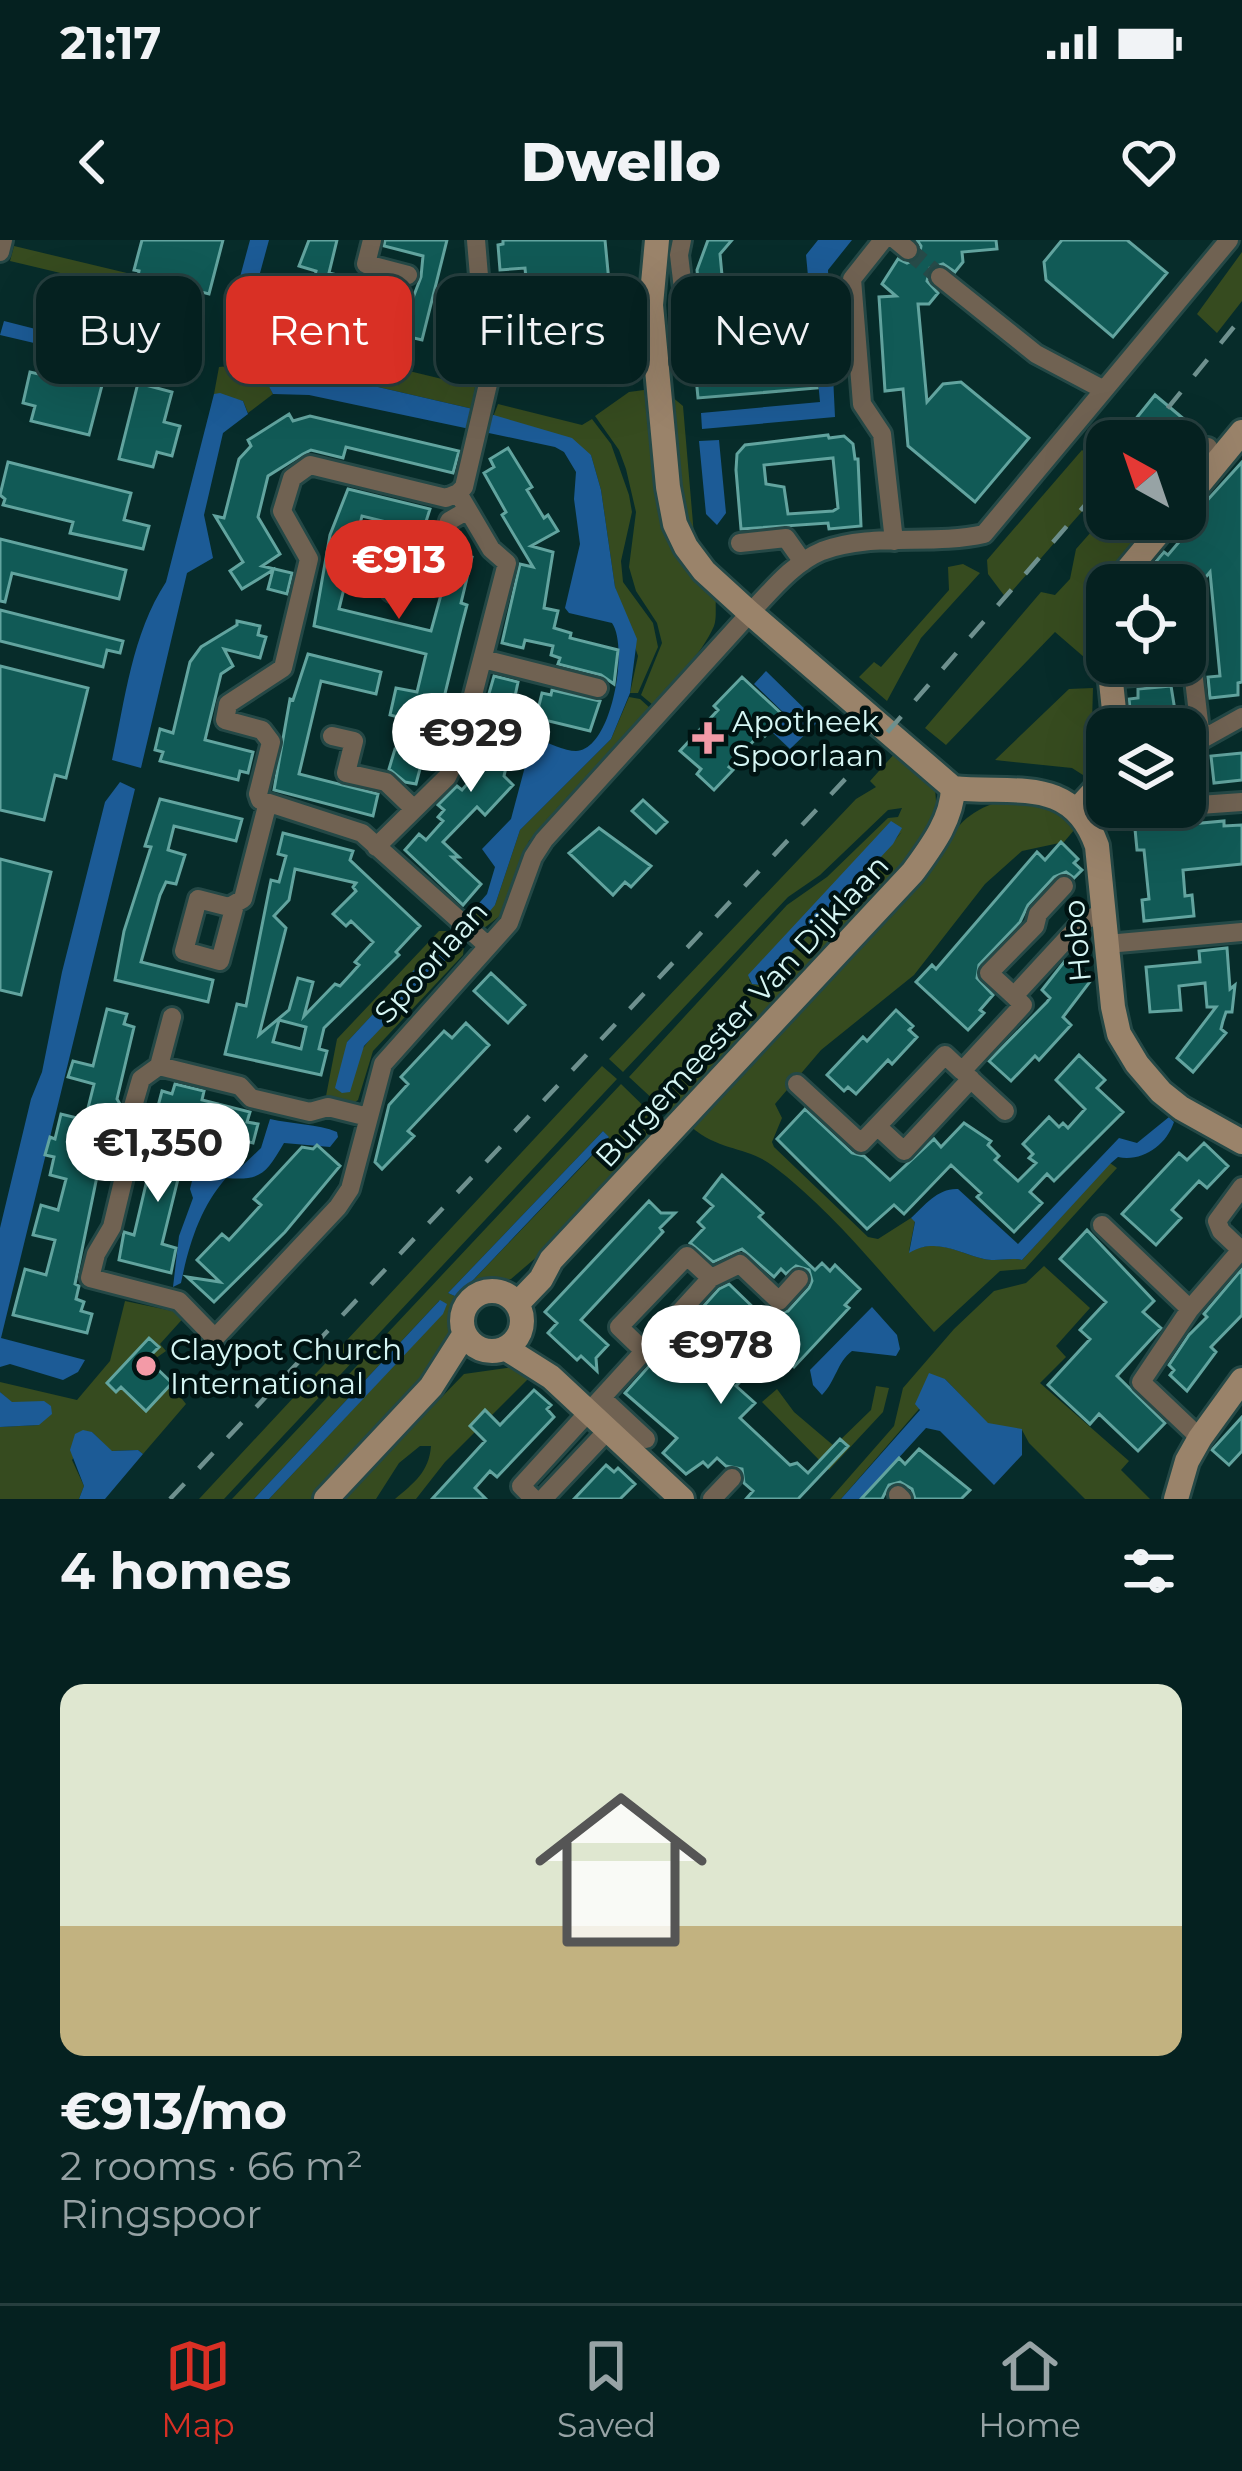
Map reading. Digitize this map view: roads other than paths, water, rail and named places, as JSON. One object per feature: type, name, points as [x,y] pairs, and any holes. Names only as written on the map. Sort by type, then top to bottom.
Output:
[{"type":"street","points":[[0,252],[2,240]]},
{"type":"street","points":[[372,240],[366,264],[408,275]]},
{"type":"street","points":[[370,548],[401,557],[445,535],[463,501],[488,384],[476,240]]},
{"type":"street","points":[[657,240],[650,282],[675,524],[704,571],[952,788],[1051,794],[1077,810],[1086,800]]},
{"type":"street","points":[[682,240],[679,256],[691,356],[856,340]]},
{"type":"street","points":[[883,240],[851,278],[862,404],[882,434],[894,541]]},
{"type":"street","name":"Spoorlaan","points":[[159,1066],[141,1078],[125,1134],[130,1152],[112,1227],[96,1254],[90,1278],[179,1301],[215,1338],[350,1190],[383,1064],[517,909],[533,857],[544,841],[750,614],[803,562],[824,550],[983,535],[1229,240]]},
{"type":"street","points":[[940,277],[1036,354],[1104,390]]},
{"type":"street","points":[[1206,476],[1242,432]]},
{"type":"street","points":[[376,847],[447,777],[458,757],[507,562],[491,549],[463,501],[310,465],[292,478],[282,511],[309,559],[283,668],[228,704],[225,720],[262,730],[271,742],[258,794],[267,806],[346,826],[488,946]]},
{"type":"street","points":[[740,543],[786,538],[803,562]]},
{"type":"street","points":[[1132,564],[1152,540]]},
{"type":"street","points":[[392,592],[401,557]]},
{"type":"street","points":[[483,658],[598,688]]},
{"type":"street","points":[[1206,736],[1242,717]]},
{"type":"street","points":[[332,736],[354,741],[346,773],[386,782],[412,808]]},
{"type":"street","name":"Burgemeester Van Dijklaan","points":[[510,1299],[914,872],[937,838],[952,803],[952,788]]},
{"type":"street","points":[[1206,805],[1242,802]]},
{"type":"street","points":[[235,905],[243,898],[267,806]]},
{"type":"street","name":"Hobo","points":[[1077,810],[1097,846],[1113,1007],[1120,1034],[1137,1064],[1181,1108],[1242,1142]]},
{"type":"street","points":[[878,1126],[904,1151],[1023,1006],[989,973],[1035,926],[1038,914],[1064,886]]},
{"type":"street","points":[[1013,996],[1084,920],[1105,913]]},
{"type":"street","points":[[1107,944],[1242,932]]},
{"type":"street","points":[[172,1016],[159,1066],[240,1086],[251,1098],[290,1108],[310,1112],[328,1107],[368,1117]]},
{"type":"street","points":[[797,1084],[862,1143],[945,1055],[1005,1111]]},
{"type":"street","points":[[910,1092],[936,1117]]},
{"type":"street","points":[[1200,1438],[1141,1382],[1190,1309],[1241,1250],[1221,1232],[1217,1221],[1242,1186]]},
{"type":"street","points":[[1102,1225],[1190,1309]]},
{"type":"street","points":[[643,1350],[619,1327],[687,1256],[711,1278]]},
{"type":"street","points":[[538,1499],[643,1350],[711,1278],[740,1264],[779,1300],[800,1279]]},
{"type":"street","points":[[471,1342],[461,1322],[467,1303],[484,1292],[510,1299],[522,1322],[512,1341]]},
{"type":"street","points":[[663,1328],[694,1357]]},
{"type":"street","points":[[471,1342],[512,1341],[541,1358],[551,1377],[600,1414],[646,1439]]},
{"type":"street","points":[[326,1499],[431,1387],[458,1369],[471,1342]]},
{"type":"street","points":[[1176,1499],[1187,1461],[1242,1380]]},
{"type":"street","points":[[600,1414],[679,1498]]},
{"type":"street","points":[[712,1499],[732,1478]]},
{"type":"water","points":[[250,240],[269,240],[259,276],[240,276]]},
{"type":"water","points":[[818,240],[852,240],[828,276],[808,276],[806,255]]},
{"type":"water","points":[[4,321],[36,329],[36,343],[0,335]]},
{"type":"water","points":[[268,384],[365,384],[473,409],[572,438],[591,455],[615,587],[637,639],[630,693],[611,739],[520,830],[495,905],[484,918],[474,909],[487,894],[495,867],[482,849],[511,819],[531,744],[538,739],[576,751],[589,746],[614,696],[619,653],[612,623],[565,608],[580,544],[576,472],[564,452],[555,447],[309,395],[273,394]]},
{"type":"water","points":[[818,384],[833,384],[835,417],[702,429],[701,413],[820,402]]},
{"type":"water","points":[[214,394],[243,401],[248,414],[223,433],[204,515],[213,558],[187,573],[141,768],[112,760],[126,691],[145,623],[166,582]]},
{"type":"water","points":[[719,440],[726,513],[717,525],[706,514],[699,441]]},
{"type":"water","points":[[766,671],[818,722],[790,749],[773,733],[787,716],[754,684]]},
{"type":"water","points":[[120,782],[135,789],[1,1338],[85,1360],[78,1372],[63,1380],[10,1364],[0,1367],[0,1228],[105,802]]},
{"type":"water","points":[[891,821],[902,828],[893,844],[761,985],[752,984],[748,975]]},
{"type":"water","points":[[442,940],[456,949],[364,1046],[350,1092],[342,1093],[335,1088],[347,1042]]},
{"type":"water","points":[[1169,1117],[1174,1122],[1159,1145],[1136,1157],[1118,1157],[1022,1260],[984,1259],[938,1246],[909,1253],[915,1222],[911,1218],[932,1198],[951,1189],[958,1189],[1018,1244],[1119,1138],[1137,1143]]},
{"type":"water","points":[[270,1119],[330,1129],[338,1137],[330,1147],[284,1143],[262,1173],[226,1178],[197,1227],[181,1283],[173,1287],[179,1236],[193,1198],[190,1189],[198,1157],[241,1167],[261,1148]]},
{"type":"water","points":[[603,1131],[609,1137],[457,1297],[448,1293]]},
{"type":"water","points":[[440,1300],[447,1304],[443,1314],[269,1499],[254,1499]]},
{"type":"water","points":[[872,1307],[897,1335],[900,1349],[896,1356],[852,1351],[822,1395],[813,1385],[810,1370]]},
{"type":"water","points":[[929,1373],[945,1379],[988,1423],[1022,1429],[1022,1455],[994,1485],[940,1431],[926,1428],[861,1499],[841,1499],[920,1410],[915,1404]]},
{"type":"water","points":[[0,1392],[12,1402],[44,1401],[52,1414],[39,1425],[0,1427]]},
{"type":"water","points":[[92,1432],[112,1451],[143,1454],[105,1499],[79,1499],[84,1486],[70,1450],[75,1434]]},
{"type":"tunnel","points":[[908,250],[940,277]]},
{"type":"railway","points":[[1158,420],[1242,317]]},
{"type":"railway","points":[[170,1499],[865,758],[1086,504]]},
{"type":"place","name":"Apotheek Spoorlaan","points":[[708,738]]},
{"type":"place","name":"Claypot Church International","points":[[146,1366]]}]
